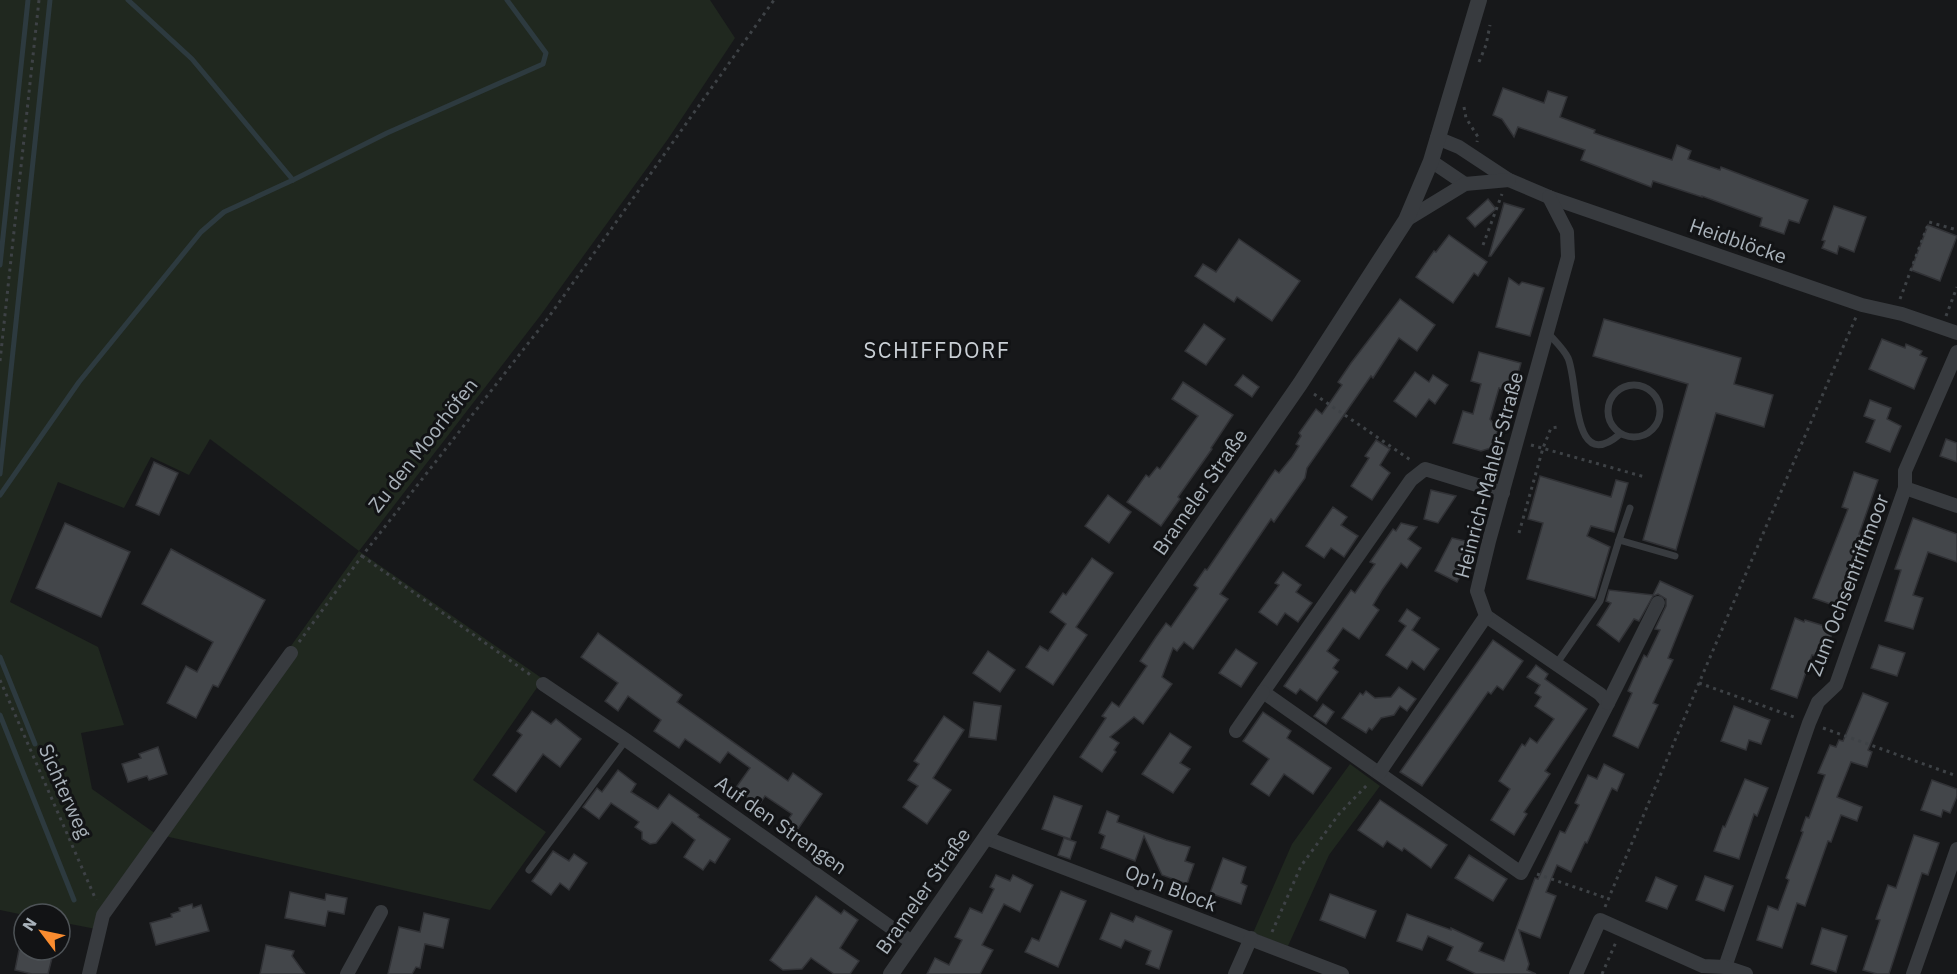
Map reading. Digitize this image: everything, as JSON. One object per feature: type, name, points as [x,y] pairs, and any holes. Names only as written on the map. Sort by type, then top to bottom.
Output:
[{"type":"street","name":"Brameler Straße","points":[[891,974],[1300,384],[1406,220],[1431,161],[1479,0]]},
{"type":"street","name":"Heidblöcke","points":[[1437,138],[1459,147],[1509,180],[1549,197],[1862,304],[1895,312],[1957,333]]},
{"type":"street","points":[[1431,161],[1465,184]]},
{"type":"street","name":"Heidblöcke","points":[[1406,220],[1465,184],[1509,180]]},
{"type":"street","name":"Heinrich-Mahler-Straße","points":[[1486,616],[1477,591],[1568,257],[1568,232],[1549,197]]},
{"type":"street","name":"Zum Ochsentriftmoor","points":[[1725,967],[1809,723],[1818,702],[1836,685],[1905,488],[1905,471],[1957,352]]},
{"type":"street","points":[[1236,731],[1411,480],[1425,469],[1503,493]]},
{"type":"street","points":[[1905,488],[1957,506]]},
{"type":"street","points":[[1263,692],[1521,873],[1658,603]]},
{"type":"street","points":[[1379,773],[1486,616],[1557,663],[1600,694],[1608,703]]},
{"type":"street","points":[[88,974],[103,915],[291,653]]},
{"type":"street","name":"Auf den Strengen","points":[[543,684],[913,943]]},
{"type":"street","name":"Op'n Block","points":[[986,838],[1342,974]]},
{"type":"street","points":[[1913,974],[1957,849]]},
{"type":"street","points":[[347,974],[381,912]]},
{"type":"street","points":[[1576,974],[1600,920],[1703,966],[1725,967],[1746,974]]},
{"type":"street","points":[[1235,974],[1251,939]]},
{"type":"lane","points":[[1547,332],[1567,356],[1573,376],[1581,429],[1591,443],[1602,446],[1620,434]]},
{"type":"lane","points":[[1634,384],[1644,386],[1652,391],[1660,407],[1660,418],[1656,426],[1648,434],[1639,437],[1620,434],[1608,418],[1607,409],[1611,399],[1616,391],[1625,386],[1634,384]]},
{"type":"lane","points":[[1557,663],[1600,601],[1630,508]]},
{"type":"lane","points":[[1619,540],[1675,556]]},
{"type":"lane","points":[[529,870],[626,740]]},
{"type":"path","points":[[0,361],[39,0]]},
{"type":"path","name":"Zu den Moorhöfen","points":[[291,653],[362,556],[548,318],[774,0]]},
{"type":"path","points":[[1478,65],[1486,45],[1490,24]]},
{"type":"path","points":[[1464,106],[1466,118],[1478,137],[1473,156]]},
{"type":"path","points":[[1483,246],[1509,180]]},
{"type":"path","points":[[1895,312],[1929,222],[1957,230]]},
{"type":"path","points":[[1942,328],[1957,287]]},
{"type":"path","points":[[1600,920],[1862,304]]},
{"type":"path","points":[[1300,384],[1425,469]]},
{"type":"path","points":[[1519,533],[1543,448],[1551,428],[1558,426]]},
{"type":"path","points":[[1517,442],[1645,477]]},
{"type":"path","points":[[362,556],[543,684]]},
{"type":"path","name":"Sichterweg","points":[[0,680],[103,915]]},
{"type":"path","points":[[1699,683],[1957,776]]},
{"type":"path","points":[[1267,945],[1301,866],[1339,814],[1379,773]]},
{"type":"path","points":[[1521,873],[1538,874],[1609,899]]},
{"type":"path","points":[[1602,974],[1622,930]]},
{"type":"shaded area","points":[[0,0],[710,0],[735,38],[668,139],[540,316],[359,551],[210,439],[189,475],[151,457],[124,508],[58,482],[10,602],[98,647],[124,725],[81,733],[92,789],[156,834],[96,929],[72,924],[72,902],[12,902],[12,912],[0,910]]},
{"type":"shaded area","points":[[359,551],[543,679],[473,780],[546,832],[490,910],[156,834]]},
{"type":"shaded area","points":[[1350,764],[1380,786],[1329,855],[1288,946],[1253,933],[1292,844]]},
{"type":"building","points":[[1503,88],[1544,103],[1548,91],[1567,97],[1560,117],[1595,130],[1594,133],[1672,160],[1677,145],[1691,151],[1688,159],[1720,170],[1721,167],[1808,200],[1799,223],[1789,220],[1784,234],[1760,226],[1762,218],[1702,196],[1653,181],[1651,187],[1581,160],[1585,150],[1518,127],[1514,137],[1502,119],[1493,115]]},
{"type":"building","points":[[1488,199],[1496,209],[1475,227],[1467,218]]},
{"type":"building","points":[[1504,203],[1524,209],[1489,256]]},
{"type":"building","points":[[1834,206],[1866,217],[1854,252],[1839,246],[1837,254],[1822,248],[1825,241],[1822,240]]},
{"type":"building","points":[[1928,225],[1957,236],[1940,281],[1911,270]]},
{"type":"building","points":[[1449,235],[1487,262],[1478,276],[1474,273],[1453,303],[1416,277],[1434,251],[1436,252]]},
{"type":"building","points":[[1239,239],[1300,281],[1272,321],[1237,297],[1234,302],[1195,276],[1203,264],[1216,272]]},
{"type":"building","points":[[1509,278],[1519,285],[1522,282],[1544,288],[1530,336],[1496,327]]},
{"type":"building","points":[[1400,299],[1435,325],[1417,351],[1399,338],[1373,378],[1371,376],[1307,468],[1305,478],[1274,522],[1271,519],[1220,594],[1228,599],[1193,649],[1184,642],[1177,651],[1173,648],[1162,677],[1172,684],[1143,724],[1134,717],[1110,737],[1119,743],[1114,750],[1116,752],[1102,772],[1080,757],[1106,718],[1102,716],[1112,702],[1119,707],[1147,666],[1140,661],[1156,637],[1166,623],[1171,627],[1198,588],[1194,585],[1205,569],[1207,570],[1275,470],[1279,473],[1292,457],[1299,446],[1296,444],[1301,436],[1299,433],[1316,409],[1322,414],[1342,385],[1338,382]]},
{"type":"building","points":[[1604,319],[1741,358],[1734,384],[1773,395],[1764,427],[1716,413],[1676,550],[1643,540],[1688,384],[1593,356]]},
{"type":"building","points":[[1204,324],[1225,339],[1206,365],[1185,351]]},
{"type":"building","points":[[1882,339],[1905,348],[1906,344],[1922,351],[1920,355],[1927,358],[1914,389],[1869,369]]},
{"type":"building","points":[[1479,352],[1521,363],[1513,392],[1499,388],[1490,419],[1498,430],[1491,448],[1481,451],[1453,443],[1463,411],[1473,414],[1481,384],[1471,381]]},
{"type":"building","points":[[1415,372],[1429,382],[1433,375],[1448,385],[1435,404],[1429,399],[1416,417],[1394,401]]},
{"type":"building","points":[[1243,375],[1259,387],[1252,397],[1235,385]]},
{"type":"building","points":[[1183,382],[1233,415],[1161,526],[1127,502],[1146,475],[1149,477],[1157,467],[1160,469],[1198,416],[1172,399]]},
{"type":"building","points":[[1870,400],[1891,408],[1887,419],[1901,426],[1890,452],[1866,442],[1875,420],[1864,416]]},
{"type":"building","points":[[1946,439],[1957,443],[1957,462],[1940,456]]},
{"type":"building","points":[[1376,440],[1390,449],[1380,465],[1390,473],[1372,500],[1351,486],[1369,458],[1365,456]]},
{"type":"building","points":[[154,462],[178,473],[159,515],[136,505]]},
{"type":"building","points":[[1854,472],[1878,480],[1859,534],[1865,536],[1839,607],[1813,598],[1848,509],[1842,507]]},
{"type":"building","points":[[1540,476],[1611,497],[1616,480],[1628,483],[1614,532],[1591,526],[1587,536],[1610,547],[1595,598],[1527,579],[1543,523],[1528,519]]},
{"type":"building","points":[[1431,490],[1456,496],[1438,523],[1424,519]]},
{"type":"building","points":[[1108,495],[1131,512],[1109,543],[1085,526]]},
{"type":"building","points":[[1333,507],[1347,517],[1341,525],[1358,536],[1344,557],[1331,548],[1324,558],[1306,546]]},
{"type":"building","points":[[1913,518],[1957,534],[1957,562],[1928,552],[1913,595],[1923,598],[1913,629],[1885,621],[1901,570],[1895,569]]},
{"type":"building","points":[[65,523],[130,552],[101,617],[36,588]]},
{"type":"building","points":[[1401,523],[1417,527],[1408,539],[1421,548],[1407,568],[1401,563],[1382,590],[1373,605],[1379,610],[1359,639],[1343,628],[1327,651],[1339,660],[1333,668],[1338,672],[1317,701],[1300,689],[1296,694],[1284,686],[1351,590],[1355,593],[1375,564],[1370,562],[1393,529],[1396,531]]},
{"type":"building","points":[[1452,538],[1474,543],[1468,557],[1470,559],[1457,582],[1435,571]]},
{"type":"building","points":[[171,549],[265,600],[218,687],[213,685],[196,718],[167,703],[186,666],[197,672],[213,642],[142,604]]},
{"type":"building","points":[[1092,558],[1113,573],[1076,627],[1087,635],[1053,685],[1026,667],[1040,646],[1048,651],[1066,624],[1050,612],[1063,593],[1066,595]]},
{"type":"building","points":[[1283,572],[1301,585],[1296,592],[1312,603],[1298,622],[1285,613],[1277,625],[1259,612],[1279,585],[1275,583]]},
{"type":"building","points":[[1660,581],[1693,596],[1668,658],[1673,660],[1653,703],[1658,705],[1638,748],[1613,736],[1632,693],[1628,691],[1644,655],[1647,657],[1660,630],[1655,629],[1666,606],[1666,599],[1658,594],[1653,596],[1639,621],[1634,619],[1619,642],[1597,625],[1611,603],[1606,601],[1609,590],[1653,595]]},
{"type":"building","points":[[1407,609],[1420,618],[1412,630],[1439,649],[1424,670],[1412,661],[1407,669],[1386,655],[1406,626],[1399,621]]},
{"type":"building","points":[[1795,618],[1831,628],[1830,631],[1833,631],[1823,658],[1812,655],[1797,698],[1771,689]]},
{"type":"building","points":[[598,633],[682,695],[677,702],[788,781],[793,773],[822,794],[798,829],[787,821],[792,814],[765,796],[759,805],[735,789],[750,768],[728,752],[720,763],[685,739],[679,748],[654,731],[661,720],[628,696],[618,711],[605,701],[618,683],[581,657]]},
{"type":"building","points":[[1493,640],[1523,661],[1503,690],[1497,686],[1491,694],[1488,692],[1422,786],[1400,772]]},
{"type":"building","points":[[1879,645],[1905,653],[1897,676],[1871,668]]},
{"type":"building","points":[[1236,649],[1257,663],[1241,687],[1219,673]]},
{"type":"building","points":[[988,651],[1015,670],[1000,692],[973,673]]},
{"type":"building","points":[[1536,665],[1548,674],[1545,679],[1587,709],[1545,771],[1550,774],[1524,812],[1527,814],[1514,835],[1491,820],[1510,789],[1499,781],[1522,744],[1525,746],[1530,738],[1537,743],[1554,719],[1535,706],[1541,697],[1535,693],[1540,685],[1527,677]]},
{"type":"building","points":[[1399,687],[1416,699],[1407,711],[1400,706],[1394,715],[1381,718],[1372,730],[1369,728],[1366,733],[1342,718],[1360,693],[1363,695],[1366,691],[1375,698],[1391,697]]},
{"type":"building","points":[[1863,693],[1888,703],[1868,750],[1872,752],[1867,767],[1851,762],[1837,797],[1862,807],[1857,821],[1841,815],[1831,842],[1828,841],[1805,906],[1797,903],[1782,948],[1757,940],[1768,906],[1778,910],[1789,880],[1786,878],[1803,832],[1801,831],[1806,817],[1809,818],[1825,775],[1818,773],[1830,745],[1836,747],[1839,740],[1843,741]]},
{"type":"building","points":[[974,702],[1001,706],[996,740],[969,737]]},
{"type":"building","points":[[1323,704],[1334,712],[1326,724],[1314,716]]},
{"type":"building","points":[[1734,706],[1770,720],[1761,744],[1749,740],[1746,750],[1721,741]]},
{"type":"building","points":[[532,711],[551,724],[556,719],[581,739],[560,767],[543,754],[516,792],[493,775],[522,735],[517,731]]},
{"type":"building","points":[[1263,712],[1291,731],[1287,738],[1331,768],[1313,794],[1284,774],[1269,796],[1251,784],[1269,759],[1243,741]]},
{"type":"building","points":[[944,716],[964,730],[933,778],[951,790],[927,824],[903,807],[918,786],[908,780],[919,764],[914,761]]},
{"type":"building","points":[[1170,733],[1191,747],[1180,763],[1190,769],[1173,793],[1142,774]]},
{"type":"building","points":[[158,747],[167,774],[149,780],[147,776],[128,782],[122,764],[141,758],[139,754]]},
{"type":"building","points":[[1604,764],[1624,774],[1617,791],[1612,788],[1571,872],[1557,865],[1546,892],[1556,896],[1540,938],[1519,930],[1529,964],[1527,970],[1536,974],[1476,974],[1447,960],[1453,947],[1428,936],[1422,950],[1397,941],[1407,914],[1451,930],[1451,928],[1483,943],[1479,951],[1504,961],[1535,878],[1538,879],[1560,831],[1565,833],[1579,805],[1575,803],[1588,775],[1597,779]]},
{"type":"building","points":[[618,770],[636,784],[631,792],[658,809],[669,794],[730,839],[715,863],[710,860],[703,870],[684,857],[695,840],[672,822],[656,843],[650,844],[642,839],[642,832],[635,827],[639,822],[611,803],[599,819],[583,807],[597,788],[602,792]]},
{"type":"building","points":[[1745,779],[1768,788],[1757,816],[1754,814],[1739,859],[1714,851]]},
{"type":"building","points":[[1932,780],[1957,789],[1957,796],[1950,813],[1943,810],[1941,817],[1921,810]]},
{"type":"building","points":[[1054,796],[1082,806],[1070,839],[1042,829]]},
{"type":"building","points":[[1380,800],[1447,845],[1431,868],[1404,848],[1402,851],[1387,841],[1383,847],[1358,830]]},
{"type":"building","points":[[1107,811],[1119,816],[1117,822],[1190,847],[1185,861],[1194,864],[1187,884],[1162,875],[1144,836],[1135,861],[1101,848],[1105,836],[1099,833]]},
{"type":"building","points":[[1914,835],[1939,843],[1928,875],[1922,873],[1889,974],[1877,974],[1863,970],[1880,920],[1876,919],[1888,885],[1896,888]]},
{"type":"building","points":[[1064,838],[1076,842],[1070,859],[1058,855]]},
{"type":"building","points":[[553,851],[569,861],[574,854],[587,863],[569,890],[560,883],[551,895],[532,881]]},
{"type":"building","points":[[1469,855],[1507,879],[1493,901],[1455,878]]},
{"type":"building","points":[[1223,858],[1246,867],[1241,883],[1247,886],[1241,904],[1210,893]]},
{"type":"building","points":[[996,875],[1010,881],[1013,875],[1033,885],[1020,912],[1004,904],[982,945],[993,950],[980,974],[927,974],[935,958],[949,965],[962,940],[955,937],[970,908],[982,913],[994,889],[990,887]]},
{"type":"building","points":[[1705,876],[1733,886],[1724,911],[1696,900]]},
{"type":"building","points":[[1656,877],[1677,886],[1667,909],[1646,901]]},
{"type":"building","points":[[1061,891],[1086,901],[1058,967],[1025,952],[1032,938],[1039,941]]},
{"type":"building","points":[[290,892],[325,900],[326,894],[347,898],[344,914],[328,911],[325,926],[285,918]]},
{"type":"building","points":[[1330,894],[1376,911],[1365,938],[1320,920]]},
{"type":"building","points":[[816,896],[841,914],[844,910],[858,920],[840,948],[859,961],[850,974],[834,974],[811,958],[802,969],[783,970],[770,960]]},
{"type":"building","points":[[192,904],[193,908],[201,905],[209,931],[156,945],[150,923],[172,917],[171,914],[180,911],[179,908]]},
{"type":"building","points":[[424,913],[449,919],[443,948],[425,944],[420,968],[416,967],[412,974],[388,974],[399,927],[420,932]]},
{"type":"building","points":[[1111,913],[1133,922],[1136,916],[1172,931],[1159,969],[1146,964],[1151,951],[1125,940],[1121,948],[1100,939]]},
{"type":"building","points":[[1822,928],[1847,936],[1836,972],[1811,964]]},
{"type":"building","points":[[266,945],[294,951],[292,956],[305,974],[260,974]]},
{"type":"building","points":[[17,962],[51,962],[48,974],[32,974],[15,970]]},
{"type":"waterway","points":[[0,265],[28,0]]},
{"type":"waterway","points":[[0,474],[50,0]]},
{"type":"waterway","points":[[128,0],[192,59],[293,180]]},
{"type":"waterway","points":[[0,495],[79,382],[201,232],[224,212],[387,133],[543,64],[546,53],[507,0]]},
{"type":"waterway","points":[[0,657],[35,744]]},
{"type":"waterway","points":[[0,715],[74,900]]},
{"type":"district","name":"SCHIFFDORF","points":[[937,350]]}]
